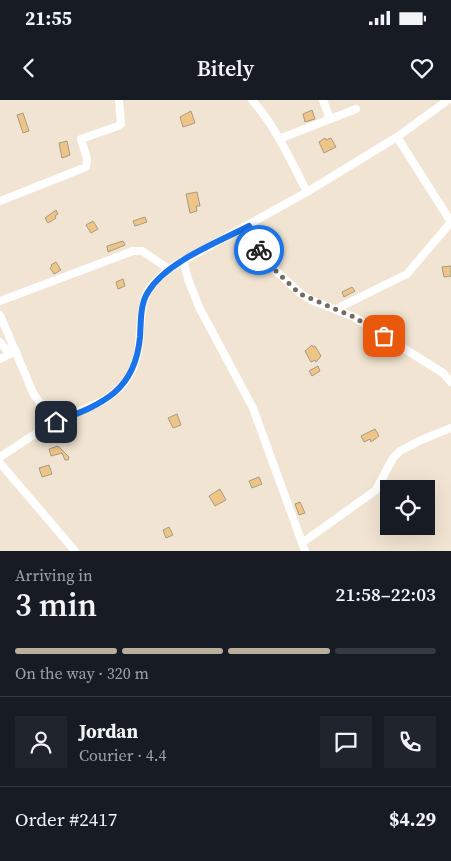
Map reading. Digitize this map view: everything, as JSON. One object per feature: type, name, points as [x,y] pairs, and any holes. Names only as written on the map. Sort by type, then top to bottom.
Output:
[{"type":"street","points":[[0,201],[86,167],[87,159],[81,139],[121,124],[119,100]]},
{"type":"street","points":[[252,100],[263,112],[307,192]]},
{"type":"street","points":[[323,100],[330,118]]},
{"type":"street","points":[[0,457],[56,422],[103,401],[114,394],[133,368],[139,350],[144,299],[149,290],[169,270],[183,260],[249,226],[307,192],[397,137],[448,100]]},
{"type":"street","points":[[279,139],[356,109]]},
{"type":"street","points":[[336,309],[407,274],[451,222],[397,137]]},
{"type":"street","points":[[249,226],[260,250],[275,270],[300,294],[354,317],[444,373],[451,382]]},
{"type":"street","points":[[0,301],[133,250],[142,251],[169,270]]},
{"type":"street","points":[[183,260],[199,307],[253,408],[303,547],[376,490],[393,458],[400,451],[451,428]]},
{"type":"street","points":[[0,315],[13,353],[34,395],[56,422]]},
{"type":"street","points":[[0,342],[13,353]]},
{"type":"street","points":[[0,359],[13,353]]},
{"type":"street","points":[[0,463],[73,550]]},
{"type":"building","points":[[312,110],[315,119],[305,122],[303,114]]},
{"type":"building","points":[[191,111],[195,123],[183,127],[180,117]]},
{"type":"building","points":[[23,113],[29,131],[23,133],[17,115]]},
{"type":"building","points":[[325,138],[326,140],[331,138],[336,147],[324,153],[319,142]]},
{"type":"building","points":[[67,141],[70,155],[62,158],[59,143]]},
{"type":"building","points":[[197,192],[200,206],[196,206],[197,211],[190,213],[186,194]]},
{"type":"building","points":[[56,210],[58,214],[55,216],[56,218],[48,223],[45,218]]},
{"type":"building","points":[[145,217],[147,222],[135,226],[133,221]]},
{"type":"building","points":[[93,221],[98,229],[91,233],[86,225]]},
{"type":"building","points":[[123,241],[125,245],[108,252],[107,246]]},
{"type":"building","points":[[56,262],[61,270],[54,274],[50,268]]},
{"type":"building","points":[[451,266],[451,276],[444,277],[442,267]]},
{"type":"building","points":[[123,279],[125,286],[118,289],[116,282]]},
{"type":"building","points":[[352,287],[355,291],[344,297],[342,292]]},
{"type":"building","points":[[312,345],[313,347],[315,346],[321,356],[316,362],[315,360],[311,362],[305,351]]},
{"type":"building","points":[[318,366],[320,371],[312,376],[309,371]]},
{"type":"building","points":[[177,414],[181,425],[173,428],[168,418]]},
{"type":"building","points":[[375,429],[379,436],[371,442],[370,439],[364,442],[361,436]]},
{"type":"building","points":[[58,446],[69,457],[68,460],[65,460],[62,453],[51,456],[49,449]]},
{"type":"building","points":[[49,465],[52,474],[42,477],[39,468]]},
{"type":"building","points":[[259,477],[262,484],[252,488],[249,481]]},
{"type":"building","points":[[220,489],[226,500],[215,506],[209,496]]},
{"type":"building","points":[[300,502],[305,513],[299,515],[295,504]]},
{"type":"building","points":[[169,527],[173,535],[166,538],[163,530]]},
{"type":"way so far","points":[[259,250],[275,270],[300,294],[354,317],[384,336]]},
{"type":"route","points":[[56,422],[103,401],[114,394],[128,377],[139,350],[144,299],[156,281],[172,267],[249,226],[259,250]]}]
